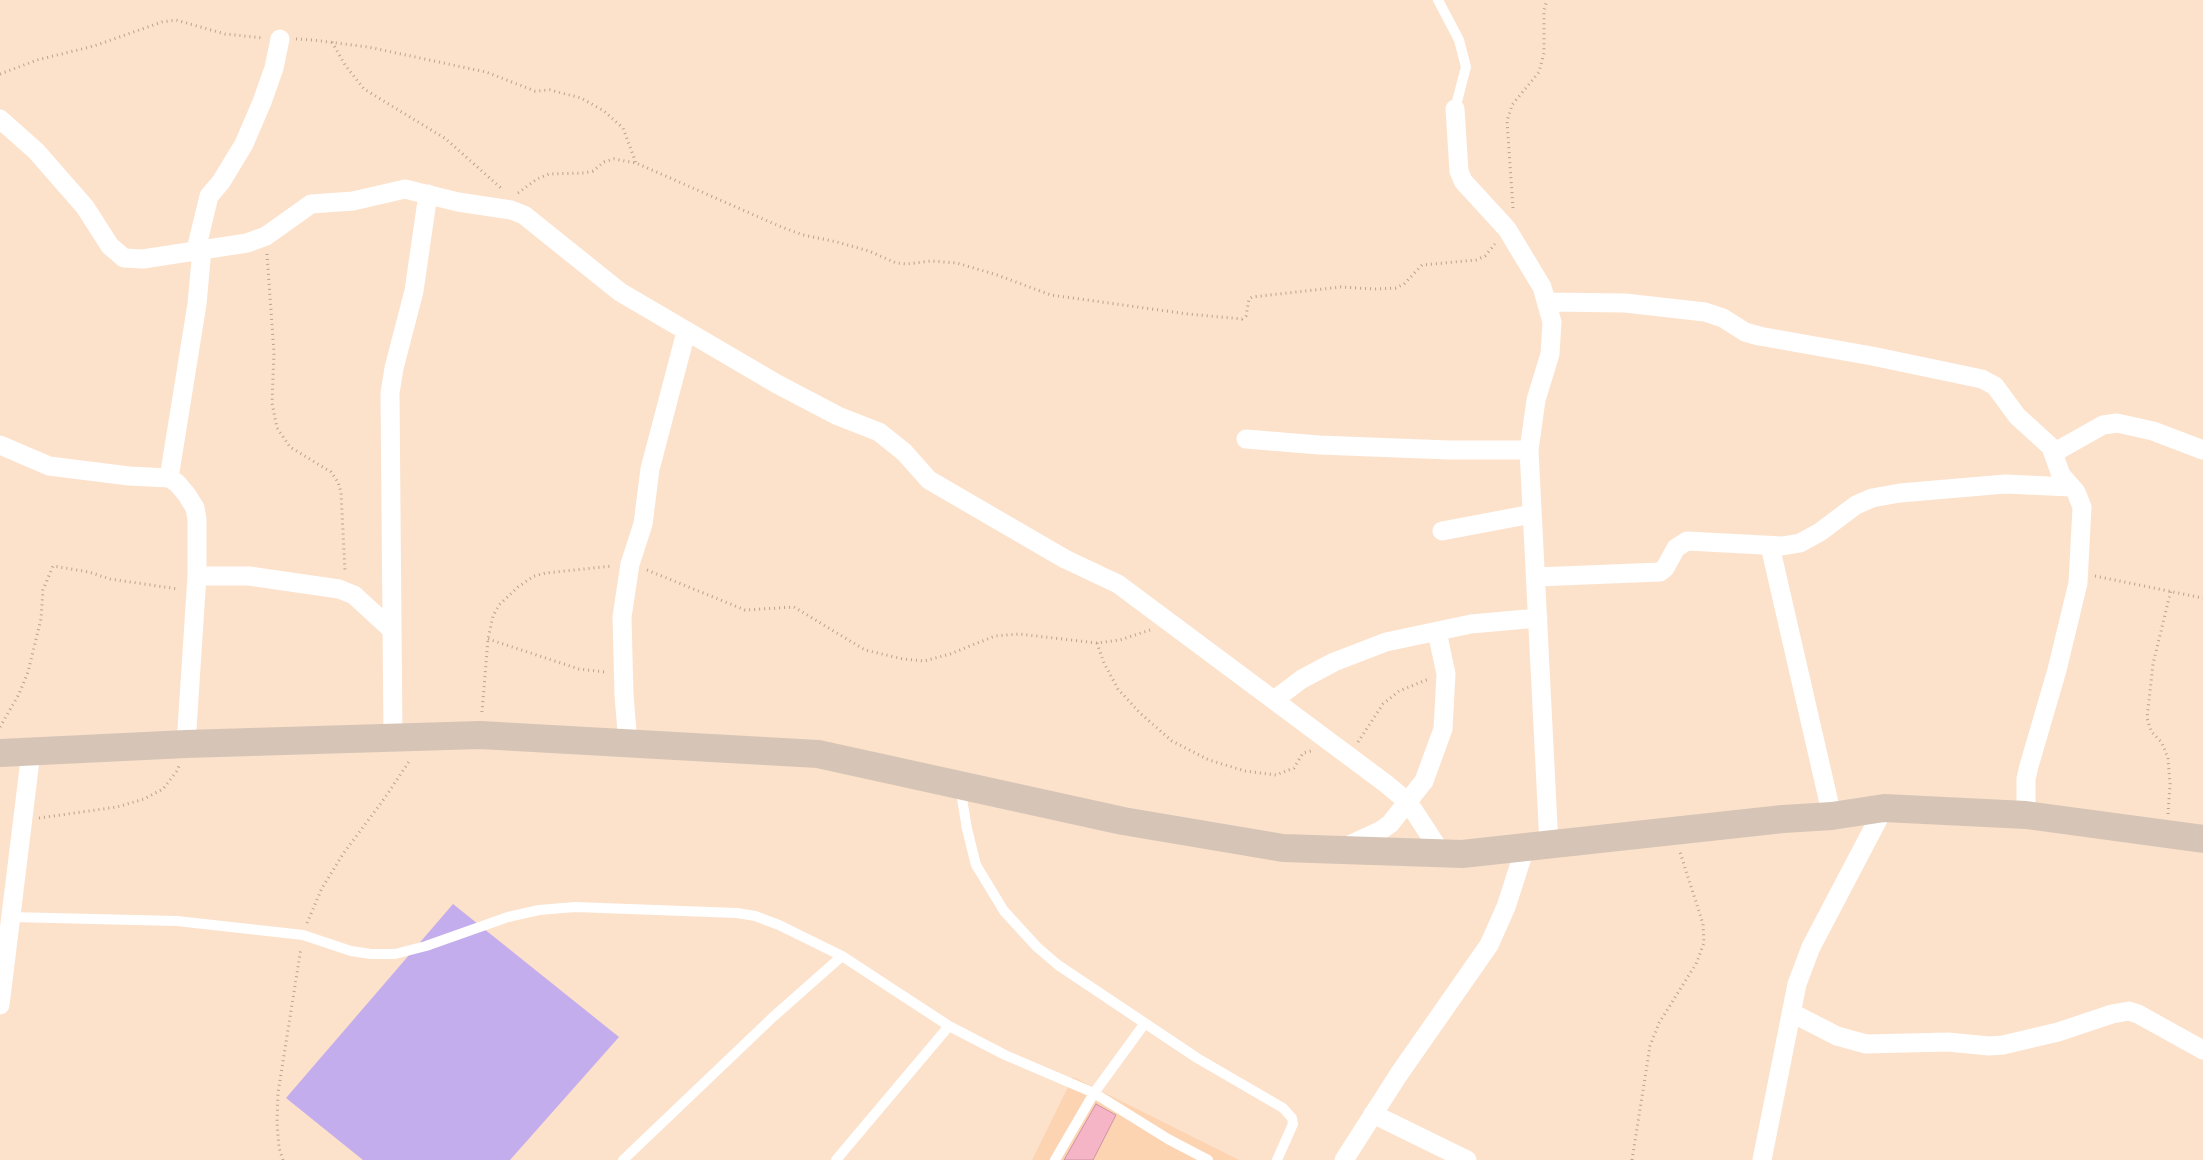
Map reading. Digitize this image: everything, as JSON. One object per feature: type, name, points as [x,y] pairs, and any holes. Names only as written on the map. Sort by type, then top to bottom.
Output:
[{"type":"main road","points":[[0,753],[186,744],[480,736],[818,754],[1123,821],[1283,848],[1462,854],[1783,819],[1832,816],[1884,808],[2026,815],[2203,839]]},
{"type":"street","points":[[168,478],[198,304],[199,250],[209,196],[221,182],[244,144],[268,85],[280,39]]},
{"type":"street","points":[[1344,1160],[1373,1114],[1489,945],[1537,847],[1538,618],[1529,450],[1536,400],[1550,354],[1552,322],[1548,302],[1542,287],[1507,229],[1463,181],[1459,171],[1455,109]]},
{"type":"street","points":[[0,119],[36,151],[85,207],[110,246],[124,258],[143,259],[248,242],[266,236],[311,204],[353,201],[405,189],[458,202],[511,210],[524,215],[620,292],[778,384],[838,416],[879,432],[904,452],[930,480],[1064,559],[1118,584],[1408,802],[1442,854]]},
{"type":"street","points":[[393,738],[390,393],[394,368],[414,291],[428,194]]},
{"type":"street","points":[[1548,302],[1625,303],[1705,312],[1723,318],[1745,332],[1758,336],[1872,356],[1987,380],[1995,386],[2017,416],[2048,443],[2055,452],[2061,475],[2080,499],[2082,507],[2080,572],[2057,670],[2026,779],[2026,815]]},
{"type":"street","points":[[628,744],[623,672],[622,618],[630,564],[644,524],[650,469],[686,332]]},
{"type":"street","points":[[2055,452],[2103,425],[2117,423],[2153,431],[2203,450]]},
{"type":"street","points":[[1246,439],[1328,446],[1449,450],[1529,450]]},
{"type":"street","points":[[0,446],[49,466],[130,476],[168,478],[177,482],[195,508],[197,519],[197,583],[186,744]]},
{"type":"street","points":[[1536,578],[1660,572],[1665,568],[1676,548],[1687,541],[1770,546],[1800,543],[1820,532],[1856,505],[1872,498],[1900,493],[2005,484],[2071,487]]},
{"type":"street","points":[[1442,531],[1532,514]]},
{"type":"street","points":[[1770,546],[1832,816]]},
{"type":"street","points":[[197,583],[249,576],[339,589],[354,595],[392,630]]},
{"type":"street","points":[[1274,700],[1302,679],[1334,662],[1386,642],[1471,624],[1538,618]]},
{"type":"street","points":[[1338,850],[1380,831],[1390,824],[1424,781],[1443,729],[1446,674],[1436,632]]},
{"type":"street","points":[[0,1005],[6,925],[24,820],[31,752]]},
{"type":"street","points":[[1762,1160],[1792,1013],[1796,984],[1811,947],[1884,808]]},
{"type":"street","points":[[1792,1013],[1837,1036],[1866,1044],[1948,1042],[1989,1046],[2012,1043],[2058,1032],[2112,1014],[2129,1011],[2138,1014],[2203,1050]]},
{"type":"street","points":[[1373,1114],[1467,1160]]},
{"type":"lane","points":[[1438,0],[1458,40],[1465,59],[1466,72],[1455,109]]},
{"type":"lane","points":[[960,785],[967,829],[976,865],[1004,912],[1037,947],[1058,965],[1197,1058],[1283,1108],[1292,1118],[1293,1124],[1277,1160]]},
{"type":"lane","points":[[6,925],[177,921],[303,935],[351,950],[371,954],[395,954],[426,946],[508,917],[539,910],[575,907],[614,908],[737,913],[755,916],[780,925],[842,956],[949,1026],[1005,1054],[1094,1093],[1168,1139],[1208,1160]]},
{"type":"lane","points":[[623,1160],[774,1017],[842,956]]},
{"type":"lane","points":[[1055,1160],[1094,1093],[1145,1023]]},
{"type":"lane","points":[[836,1160],[949,1026]]},
{"type":"path","points":[[1513,209],[1507,121],[1512,106],[1539,72],[1544,53],[1544,10],[1547,0]]},
{"type":"path","points":[[0,74],[37,60],[94,46],[162,22],[176,20],[225,34],[312,40],[368,47],[486,72],[535,91],[550,90],[581,98],[604,111],[623,128],[636,163]]},
{"type":"path","points":[[332,42],[345,65],[364,89],[446,139],[506,193]]},
{"type":"path","points":[[511,198],[537,179],[549,174],[593,171],[604,162],[614,159],[636,163],[803,235],[869,251],[896,263],[907,264],[931,261],[957,263],[997,274],[1051,295],[1188,314],[1242,319],[1246,316],[1249,299],[1252,297],[1341,287],[1396,288],[1404,284],[1422,265],[1476,260],[1484,256],[1507,229]]},
{"type":"path","points":[[266,236],[274,353],[272,403],[277,428],[290,447],[331,472],[338,482],[341,492],[346,575]]},
{"type":"path","points":[[480,736],[488,640],[493,616],[499,605],[518,587],[534,576],[630,564],[745,610],[794,607],[864,650],[904,659],[924,661],[950,654],[995,636],[1019,634],[1097,643],[1120,640],[1172,624]]},
{"type":"path","points":[[0,727],[19,694],[28,672],[41,619],[43,590],[53,566],[89,572],[110,579],[197,583]]},
{"type":"path","points":[[2080,572],[2110,581],[2171,590],[2203,598]]},
{"type":"path","points":[[2166,833],[2170,784],[2168,758],[2162,743],[2151,731],[2147,718],[2153,664],[2171,590]]},
{"type":"path","points":[[488,640],[579,669],[596,672],[623,672]]},
{"type":"path","points":[[1097,643],[1104,663],[1118,689],[1140,714],[1172,741],[1209,760],[1245,771],[1276,775],[1294,768],[1303,753],[1341,750],[1354,746],[1383,704],[1399,691],[1446,674]]},
{"type":"path","points":[[283,1160],[279,1148],[277,1123],[278,1093],[303,935],[322,888],[343,854],[403,773],[423,737]]},
{"type":"path","points":[[24,820],[117,807],[144,799],[163,788],[178,771],[186,744]]},
{"type":"path","points":[[1632,1160],[1650,1046],[1659,1023],[1696,964],[1704,943],[1704,924],[1674,832]]},
{"type":"shaded area","points":[[453,904],[619,1037],[510,1160],[363,1160],[286,1098]]},
{"type":"shaded area","points":[[1073,1077],[1239,1160],[1032,1160]]},
{"type":"building","points":[[1096,1104],[1116,1115],[1093,1160],[1064,1160]]}]
